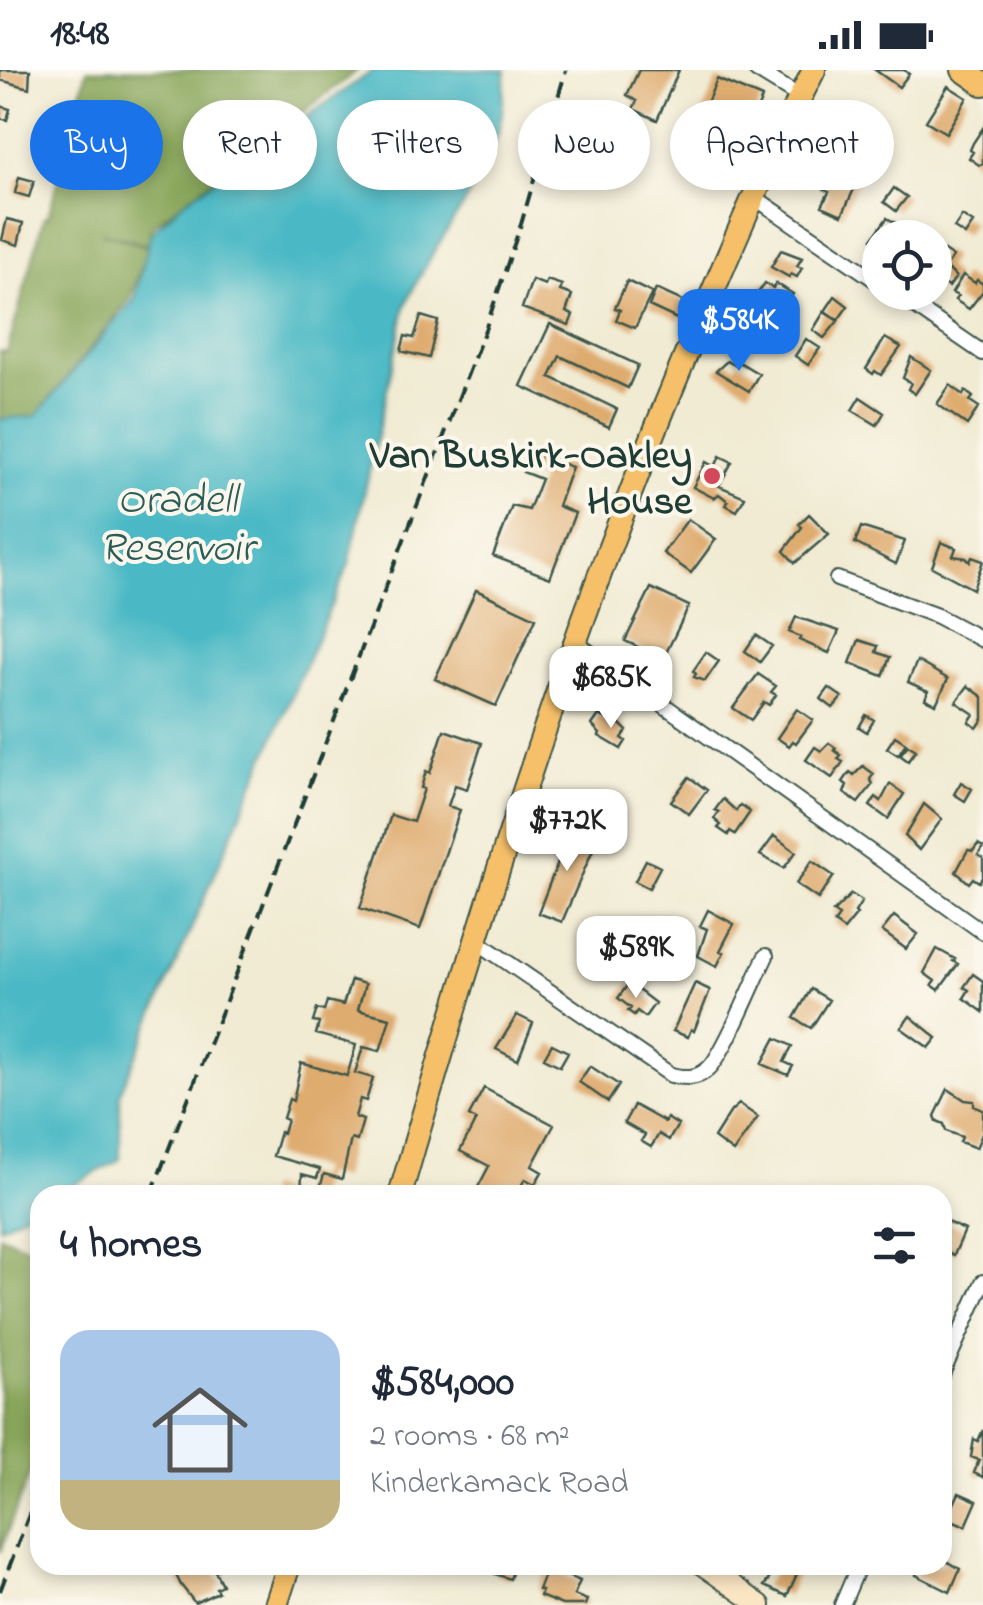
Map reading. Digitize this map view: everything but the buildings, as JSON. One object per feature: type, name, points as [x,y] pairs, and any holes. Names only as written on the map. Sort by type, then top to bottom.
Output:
[{"type":"main road","points":[[403,1185],[475,940],[575,642],[649,443],[754,197],[814,70]]},
{"type":"main road","points":[[963,70],[983,84]]},
{"type":"main road","points":[[276,1605],[286,1575]]},
{"type":"street","points":[[756,70],[800,97]]},
{"type":"street","points":[[754,197],[862,270]]},
{"type":"street","points":[[920,310],[983,353]]},
{"type":"street","points":[[837,580],[937,616],[983,640]]},
{"type":"street","points":[[575,642],[983,932]]},
{"type":"street","points":[[475,940],[671,1075],[683,1078],[695,1077],[713,1064],[766,956]]},
{"type":"street","points":[[952,1352],[983,1282]]},
{"type":"street","points":[[717,1575],[760,1605]]},
{"type":"street","points":[[842,1605],[855,1575]]},
{"type":"green space","points":[[87,70],[358,70],[317,101],[183,100],[183,190],[200,190],[152,226],[148,245],[101,232],[148,247],[131,297],[36,416],[0,419],[0,351],[7,352],[44,217],[48,217],[55,190],[163,190],[163,100],[79,100]]},
{"type":"green space","points":[[0,1235],[30,1248],[30,1472],[0,1552]]},
{"type":"water","name":"Oradell Reservoir","points":[[374,70],[506,70],[498,133],[498,100],[337,100],[337,190],[471,190],[405,307],[349,564],[120,1093],[120,1159],[74,1185],[30,1185],[30,1210],[0,1227],[0,419],[36,416],[135,298],[151,233],[201,190],[317,190],[317,110]]},
{"type":"railway","points":[[155,1185],[486,327],[566,70]]},
{"type":"railway","points":[[0,1591],[30,1512]]},
{"type":"place","name":"Van Buskirk-Oakley House","points":[[712,476]]}]
